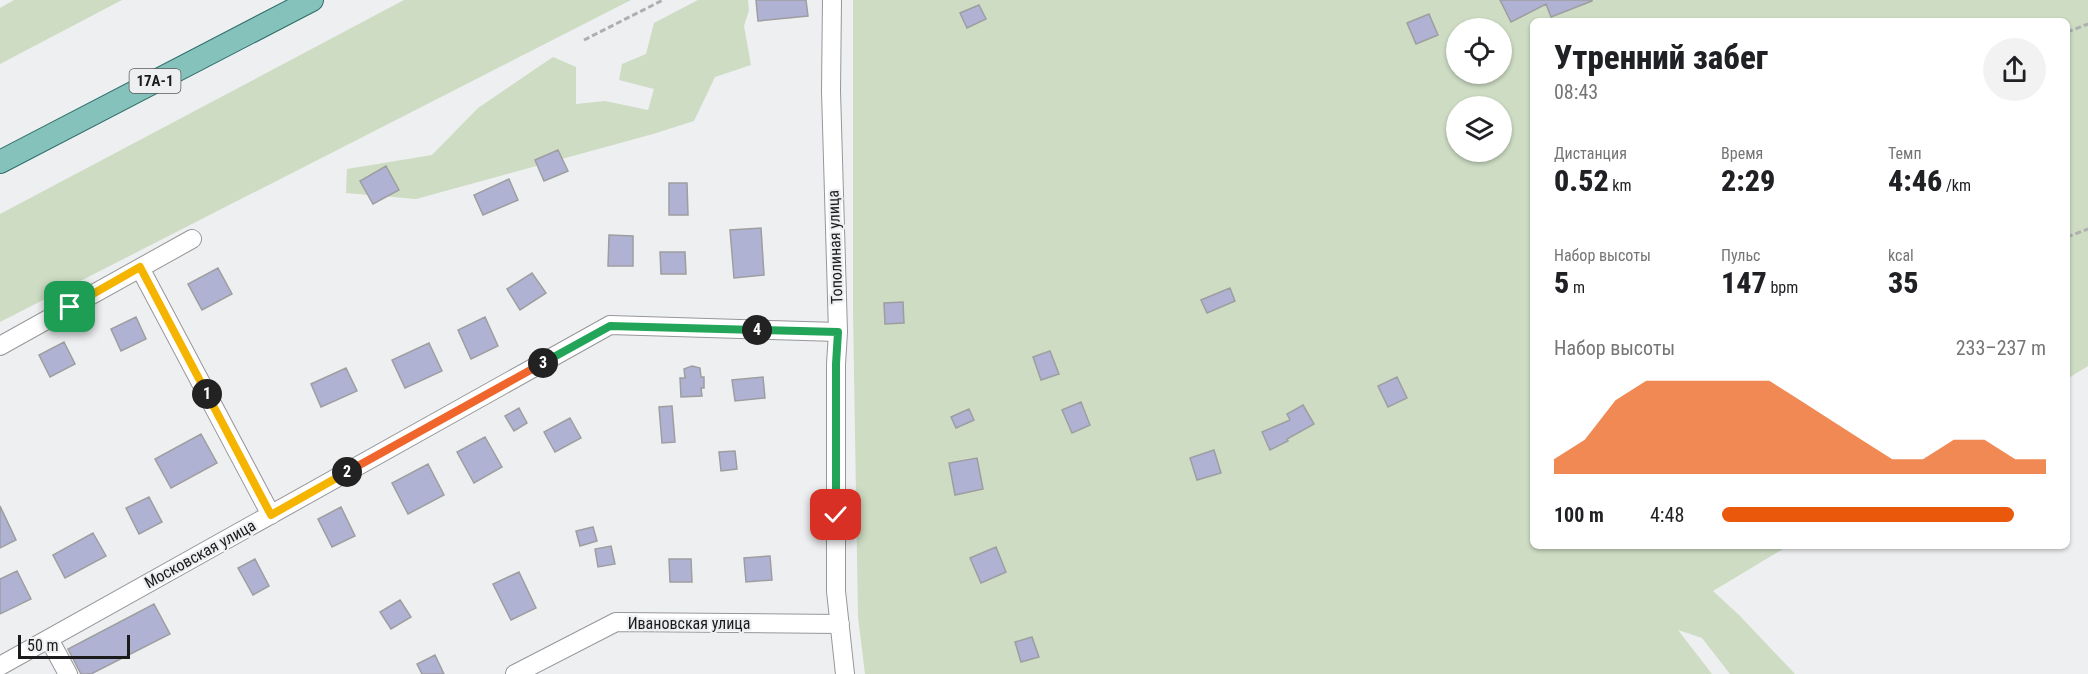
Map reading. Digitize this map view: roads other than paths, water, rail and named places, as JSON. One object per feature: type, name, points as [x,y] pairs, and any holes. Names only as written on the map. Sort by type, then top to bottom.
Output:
[{"type":"main road","name":"17А-1","points":[[0,162],[312,0]]},
{"type":"street","name":"Тополиная улица","points":[[831,0],[831,91],[838,332],[836,591],[845,674]]},
{"type":"street","points":[[0,346],[192,239]]},
{"type":"street","points":[[140,267],[271,515]]},
{"type":"street","name":"Московская улица","points":[[0,666],[610,326],[838,332]]},
{"type":"street","name":"Ивановская улица","points":[[515,674],[616,622],[840,624]]},
{"type":"street","points":[[49,639],[68,674]]}]
